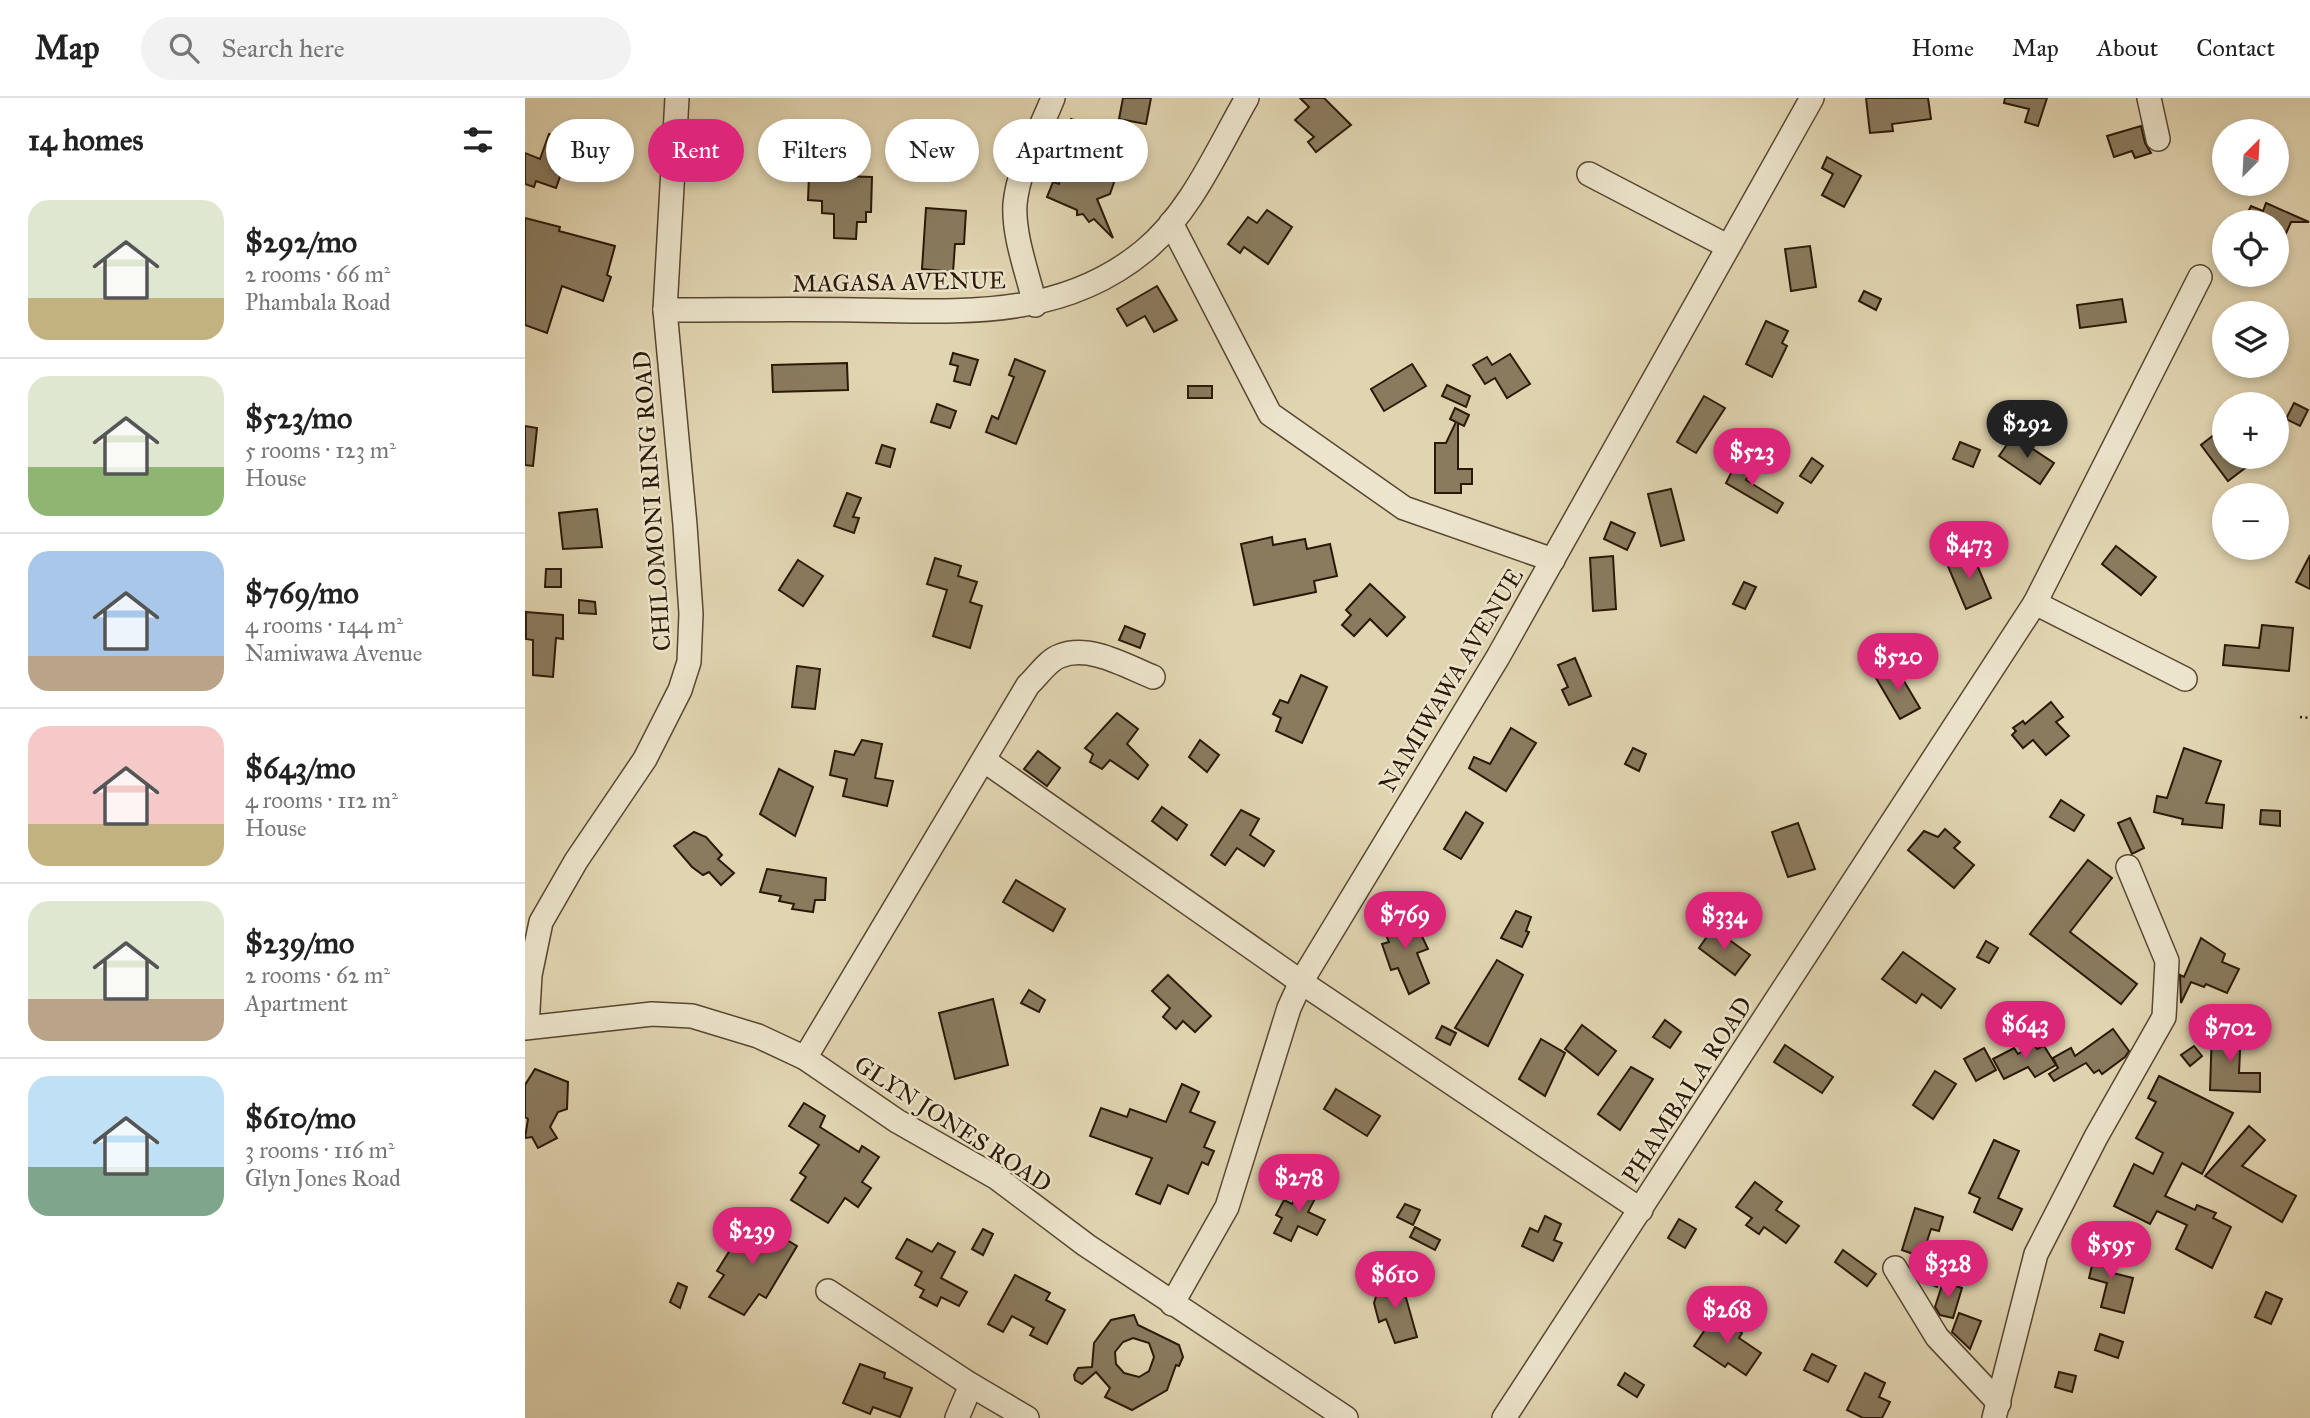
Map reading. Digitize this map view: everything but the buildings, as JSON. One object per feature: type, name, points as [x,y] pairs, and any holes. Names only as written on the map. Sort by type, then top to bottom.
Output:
[{"type":"street","name":"CHILOMONI RING ROAD","points":[[526,1028],[533,918],[576,861],[645,759],[680,690],[689,662],[691,614],[687,550],[665,310],[677,98]]},
{"type":"street","points":[[1035,305],[1017,225],[1015,204],[1021,180],[1053,98]]},
{"type":"street","name":"MAGASA AVENUE","points":[[665,310],[959,312],[1035,305],[1068,295],[1119,269],[1145,250],[1171,223],[1187,203],[1247,98]]},
{"type":"street","name":"NAMIWAWA AVENUE","points":[[1172,1304],[1227,1208],[1289,1008],[1301,982],[1498,657],[1812,98]]},
{"type":"street","points":[[2149,98],[2158,139]]},
{"type":"street","points":[[1589,174],[1727,246]]},
{"type":"street","points":[[1171,223],[1270,414],[1404,509],[1553,560]]},
{"type":"street","name":"PHAMBALA ROAD","points":[[1504,1418],[2035,603],[2200,277]]},
{"type":"street","points":[[2035,603],[2185,679]]},
{"type":"street","points":[[805,1059],[1028,685],[1058,656],[1077,652],[1095,654],[1153,677]]},
{"type":"street","points":[[985,761],[1301,982],[1641,1210]]},
{"type":"street","points":[[1996,1411],[2036,1254],[2096,1137],[2164,1017],[2167,961],[2128,867]]},
{"type":"street","name":"GLYN JONES ROAD","points":[[526,1028],[652,1014],[692,1016],[758,1036],[805,1059],[897,1121],[997,1178],[1086,1245],[1343,1417]]},
{"type":"street","points":[[1895,1268],[1937,1337],[1996,1411]]},
{"type":"street","points":[[828,1291],[971,1385],[1027,1418]]},
{"type":"street","points":[[957,1418],[971,1385]]},
{"type":"path","points":[[2300,717],[2310,718]]}]
